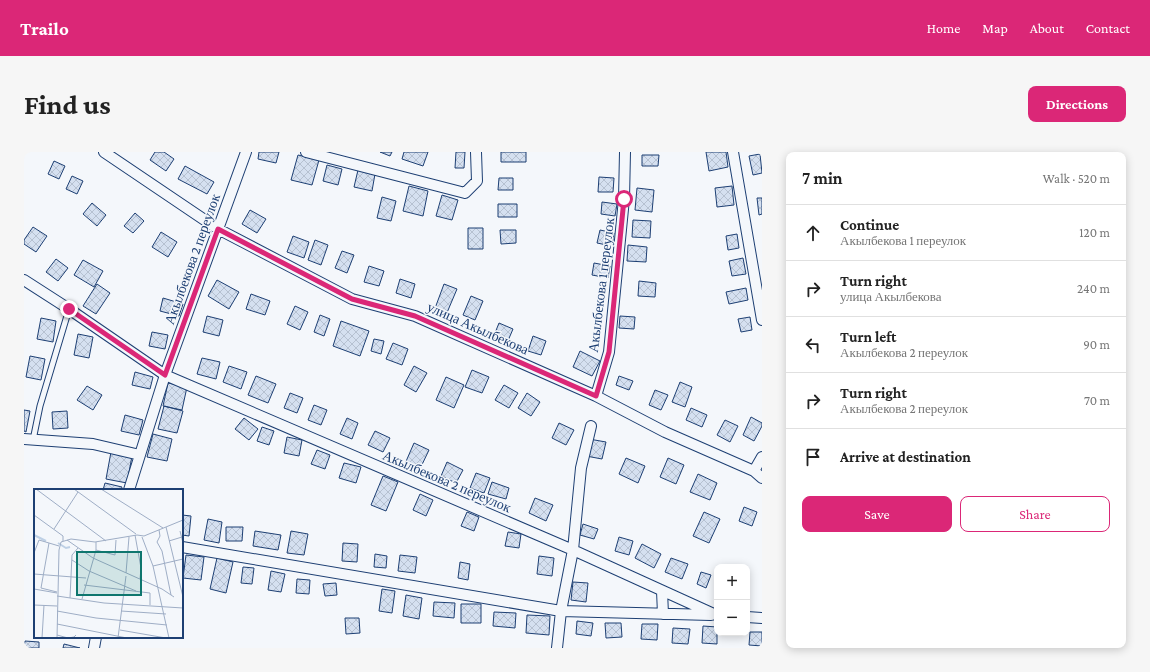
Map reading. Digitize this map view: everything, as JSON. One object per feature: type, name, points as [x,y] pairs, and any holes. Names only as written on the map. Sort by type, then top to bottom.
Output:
[{"type":"street","name":"улица Акылбекова","points":[[104,152],[218,229],[352,299],[415,316],[596,396],[666,432],[754,471],[762,478]]},
{"type":"street","name":"Акылбекова 2 переулок","points":[[129,489],[165,375],[246,152]]},
{"type":"street","points":[[306,152],[465,193],[477,181],[476,152]]},
{"type":"street","name":"Акылбекова 1 переулок","points":[[596,396],[609,352],[624,199],[625,152]]},
{"type":"street","points":[[733,152],[762,320]]},
{"type":"street","name":"Акылбекова 2 переулок","points":[[24,280],[165,375],[573,550],[714,614]]},
{"type":"street","points":[[557,648],[561,611],[573,550],[581,468],[591,426]]},
{"type":"street","points":[[28,439],[93,444],[140,455]]},
{"type":"street","points":[[754,471],[762,457]]},
{"type":"street","name":"Акылбекова 2 переулок","points":[[183,547],[561,611],[714,615]]},
{"type":"street","points":[[662,591],[663,614]]},
{"type":"street","points":[[750,617],[762,618]]},
{"type":"street","points":[[94,648],[96,638]]},
{"type":"lane","points":[[28,439],[40,406],[69,309]]},
{"type":"building","points":[[155,152],[164,152],[174,159],[166,171],[150,160]]},
{"type":"building","points":[[259,152],[279,152],[276,163],[258,159]]},
{"type":"building","points":[[380,152],[392,152],[390,156]]},
{"type":"building","points":[[404,152],[428,152],[423,166],[402,159]]},
{"type":"building","points":[[456,152],[465,152],[464,168],[455,168]]},
{"type":"building","points":[[501,152],[526,152],[526,162],[501,162]]},
{"type":"building","points":[[706,152],[726,152],[728,167],[709,171]]},
{"type":"building","points":[[760,154],[762,173],[753,175],[749,156]]},
{"type":"building","points":[[298,155],[319,160],[312,185],[291,180]]},
{"type":"building","points":[[642,155],[659,155],[658,166],[642,166]]},
{"type":"building","points":[[54,161],[65,166],[59,179],[48,174]]},
{"type":"building","points":[[327,165],[342,169],[338,185],[323,181]]},
{"type":"building","points":[[185,166],[214,182],[207,194],[178,179]]},
{"type":"building","points":[[358,170],[375,174],[372,191],[354,187]]},
{"type":"building","points":[[72,176],[83,181],[77,194],[66,189]]},
{"type":"building","points":[[599,177],[614,178],[613,192],[598,192]]},
{"type":"building","points":[[499,178],[513,178],[513,190],[498,190]]},
{"type":"building","points":[[409,186],[428,191],[423,216],[403,211]]},
{"type":"building","points":[[732,186],[734,205],[717,207],[715,188]]},
{"type":"building","points":[[637,188],[654,190],[652,212],[635,210]]},
{"type":"building","points":[[442,195],[458,200],[452,220],[436,216]]},
{"type":"building","points":[[382,197],[396,201],[391,221],[377,218]]},
{"type":"building","points":[[757,198],[762,198],[762,214],[759,215]]},
{"type":"building","points":[[602,202],[617,204],[615,216],[601,214]]},
{"type":"building","points":[[92,203],[106,215],[97,226],[83,214]]},
{"type":"building","points":[[498,204],[517,204],[517,217],[498,217]]},
{"type":"building","points":[[250,210],[266,219],[257,233],[242,224]]},
{"type":"building","points":[[135,213],[144,221],[133,233],[124,226]]},
{"type":"building","points":[[633,220],[651,221],[650,238],[632,237]]},
{"type":"building","points":[[33,227],[47,236],[36,252],[24,244],[24,240]]},
{"type":"building","points":[[468,228],[483,228],[483,249],[468,249]]},
{"type":"building","points":[[500,230],[516,230],[516,243],[501,244]]},
{"type":"building","points":[[600,230],[614,233],[612,246],[597,243]]},
{"type":"building","points":[[161,232],[177,242],[168,257],[152,247]]},
{"type":"building","points":[[737,234],[739,248],[728,250],[726,236]]},
{"type":"building","points":[[293,236],[309,242],[304,258],[287,252]]},
{"type":"building","points":[[315,240],[328,245],[321,265],[308,260]]},
{"type":"building","points":[[628,245],[647,247],[646,262],[627,261]]},
{"type":"building","points":[[342,251],[354,255],[347,273],[335,268]]},
{"type":"building","points":[[743,258],[746,274],[732,276],[729,261]]},
{"type":"building","points":[[56,259],[68,268],[58,281],[46,272]]},
{"type":"building","points":[[83,260],[103,271],[94,287],[74,275]]},
{"type":"building","points":[[594,263],[610,266],[608,278],[592,275]]},
{"type":"building","points":[[369,266],[384,271],[379,286],[364,282]]},
{"type":"building","points":[[400,279],[415,284],[411,298],[396,293]]},
{"type":"building","points":[[217,280],[239,292],[229,309],[208,296]]},
{"type":"building","points":[[639,281],[656,283],[655,297],[638,296]]},
{"type":"building","points":[[97,284],[110,293],[96,314],[83,306]]},
{"type":"building","points":[[444,284],[457,289],[446,315],[434,311]]},
{"type":"building","points":[[746,288],[748,300],[729,304],[726,292]]},
{"type":"building","points":[[251,294],[270,301],[265,315],[246,309]]},
{"type":"building","points":[[471,296],[483,301],[475,320],[463,315]]},
{"type":"building","points":[[163,298],[183,304],[179,316],[160,311]]},
{"type":"building","points":[[295,306],[308,312],[300,330],[287,324]]},
{"type":"building","points":[[320,315],[330,319],[324,336],[314,332]]},
{"type":"building","points":[[207,316],[223,320],[219,336],[203,332]]},
{"type":"building","points":[[620,316],[635,317],[634,329],[619,328]]},
{"type":"building","points":[[750,317],[752,330],[741,332],[738,319]]},
{"type":"building","points":[[41,318],[56,321],[53,342],[37,339]]},
{"type":"building","points":[[341,321],[369,331],[360,356],[333,346]]},
{"type":"building","points":[[499,323],[513,329],[507,343],[493,338]]},
{"type":"building","points":[[152,332],[168,335],[165,349],[149,346]]},
{"type":"building","points":[[78,334],[93,337],[89,358],[74,355]]},
{"type":"building","points":[[533,336],[546,341],[541,355],[528,351]]},
{"type":"building","points":[[374,339],[384,341],[381,354],[371,351]]},
{"type":"building","points":[[393,343],[408,349],[402,365],[386,359]]},
{"type":"building","points":[[580,351],[600,361],[592,376],[573,367]]},
{"type":"building","points":[[30,356],[45,359],[41,380],[26,377]]},
{"type":"building","points":[[202,358],[220,362],[216,379],[197,374]]},
{"type":"building","points":[[229,366],[247,372],[241,389],[223,382]]},
{"type":"building","points":[[414,366],[427,373],[416,392],[404,385]]},
{"type":"building","points":[[472,370],[489,377],[482,393],[465,387]]},
{"type":"building","points":[[135,372],[153,377],[150,389],[132,385]]},
{"type":"building","points":[[256,376],[276,384],[268,403],[248,395]]},
{"type":"building","points":[[619,376],[633,381],[629,390],[616,385]]},
{"type":"building","points":[[446,377],[464,385],[454,408],[436,400]]},
{"type":"building","points":[[680,382],[692,387],[685,407],[672,402]]},
{"type":"building","points":[[168,383],[187,387],[182,410],[163,406]]},
{"type":"building","points":[[504,385],[518,393],[509,408],[495,400]]},
{"type":"building","points":[[87,386],[102,395],[93,410],[77,400]]},
{"type":"building","points":[[655,390],[668,395],[661,410],[649,405]]},
{"type":"building","points":[[290,393],[303,398],[297,413],[284,408]]},
{"type":"building","points":[[527,393],[540,402],[531,416],[518,408]]},
{"type":"building","points":[[314,405],[327,410],[321,425],[308,420]]},
{"type":"building","points":[[164,406],[183,411],[177,433],[158,429]]},
{"type":"building","points":[[691,408],[707,415],[702,427],[686,420]]},
{"type":"building","points":[[24,410],[30,411],[26,432],[24,431]]},
{"type":"building","points":[[67,411],[68,428],[53,429],[52,412]]},
{"type":"building","points":[[125,415],[143,420],[139,435],[121,431]]},
{"type":"building","points":[[751,417],[762,423],[762,426],[754,441],[743,435]]},
{"type":"building","points":[[244,418],[258,429],[249,440],[235,429]]},
{"type":"building","points":[[347,418],[358,423],[352,439],[340,434]]},
{"type":"building","points":[[725,420],[738,426],[730,442],[717,435]]},
{"type":"building","points":[[559,423],[574,430],[566,445],[552,438]]},
{"type":"building","points":[[262,427],[274,431],[269,445],[257,441]]},
{"type":"building","points":[[375,431],[390,438],[383,452],[368,445]]},
{"type":"building","points":[[153,434],[172,439],[167,461],[147,457]]},
{"type":"building","points":[[287,437],[302,440],[299,456],[284,453]]},
{"type":"building","points":[[589,439],[606,442],[602,459],[586,456]]},
{"type":"building","points":[[414,443],[429,450],[418,473],[404,466]]},
{"type":"building","points":[[317,450],[330,455],[325,469],[311,464]]},
{"type":"building","points":[[111,452],[132,456],[127,483],[106,479]]},
{"type":"building","points":[[626,458],[645,466],[638,483],[619,474]]},
{"type":"building","points":[[668,458],[684,465],[676,484],[660,477]]},
{"type":"building","points":[[447,462],[463,470],[456,483],[441,476]]},
{"type":"building","points":[[344,463],[361,467],[356,483],[339,478]]},
{"type":"building","points":[[476,473],[490,478],[484,493],[470,488]]},
{"type":"building","points":[[698,474],[717,483],[710,500],[690,492]]},
{"type":"building","points":[[383,476],[398,482],[386,511],[371,505]]},
{"type":"building","points":[[492,482],[509,488],[506,499],[488,494]]},
{"type":"building","points":[[105,483],[122,487],[121,489],[103,489]]},
{"type":"building","points":[[420,494],[433,500],[426,516],[413,510]]},
{"type":"building","points":[[535,498],[553,505],[546,521],[529,513]]},
{"type":"building","points":[[744,507],[757,512],[752,526],[739,521]]},
{"type":"building","points":[[467,512],[479,517],[474,531],[461,526]]},
{"type":"building","points":[[704,512],[720,519],[709,543],[693,536]]},
{"type":"building","points":[[183,515],[191,516],[189,536],[183,535]]},
{"type":"building","points":[[208,519],[222,522],[219,543],[204,540]]},
{"type":"building","points":[[583,524],[598,529],[594,539],[580,535]]},
{"type":"building","points":[[226,527],[243,527],[242,541],[226,541]]},
{"type":"building","points":[[255,531],[281,535],[278,550],[253,546]]},
{"type":"building","points":[[291,531],[308,534],[304,555],[287,553]]},
{"type":"building","points":[[508,532],[521,534],[519,548],[505,546]]},
{"type":"building","points":[[619,537],[633,541],[629,555],[615,551]]},
{"type":"building","points":[[343,543],[358,544],[357,562],[342,561]]},
{"type":"building","points":[[642,544],[661,554],[654,568],[635,558]]},
{"type":"building","points":[[375,554],[387,556],[386,568],[374,567]]},
{"type":"building","points":[[186,555],[204,557],[201,580],[183,578]]},
{"type":"building","points":[[400,555],[417,557],[415,573],[398,571]]},
{"type":"building","points":[[539,556],[554,558],[552,576],[537,574]]},
{"type":"building","points":[[217,558],[233,562],[226,593],[210,589]]},
{"type":"building","points":[[671,558],[688,564],[682,579],[665,572]]},
{"type":"building","points":[[460,562],[470,564],[468,580],[458,578]]},
{"type":"building","points":[[243,567],[254,568],[252,584],[241,583]]},
{"type":"building","points":[[271,571],[285,574],[281,592],[268,590]]},
{"type":"building","points":[[701,572],[711,575],[706,588],[697,584]]},
{"type":"building","points":[[297,579],[310,580],[309,594],[296,593]]},
{"type":"building","points":[[573,582],[588,583],[586,602],[571,600]]},
{"type":"building","points":[[336,583],[337,595],[325,596],[323,584]]},
{"type":"building","points":[[382,589],[395,591],[392,613],[379,611]]},
{"type":"building","points":[[406,595],[422,598],[419,619],[403,616]]},
{"type":"building","points":[[434,602],[455,603],[454,618],[433,616]]},
{"type":"building","points":[[461,604],[481,604],[481,623],[461,623]]},
{"type":"building","points":[[494,612],[516,613],[515,628],[493,626]]},
{"type":"building","points":[[527,615],[550,616],[549,635],[526,633]]},
{"type":"building","points":[[345,618],[359,618],[360,633],[346,634]]},
{"type":"building","points":[[577,621],[593,623],[591,636],[576,634]]},
{"type":"building","points":[[605,623],[621,623],[622,637],[606,638]]},
{"type":"building","points":[[642,624],[658,624],[657,640],[641,639]]},
{"type":"building","points":[[703,626],[714,627],[714,636],[717,636],[717,644],[702,643]]},
{"type":"building","points":[[673,628],[690,629],[688,644],[672,643]]},
{"type":"building","points":[[750,632],[762,632],[762,646],[749,645]]},
{"type":"building","points":[[25,641],[39,642],[39,648],[24,648]]},
{"type":"building","points":[[64,644],[80,648],[63,648]]},
{"type":"route","points":[[69,309],[165,375],[218,229],[352,299],[415,316],[596,396],[609,352],[624,199]]}]
